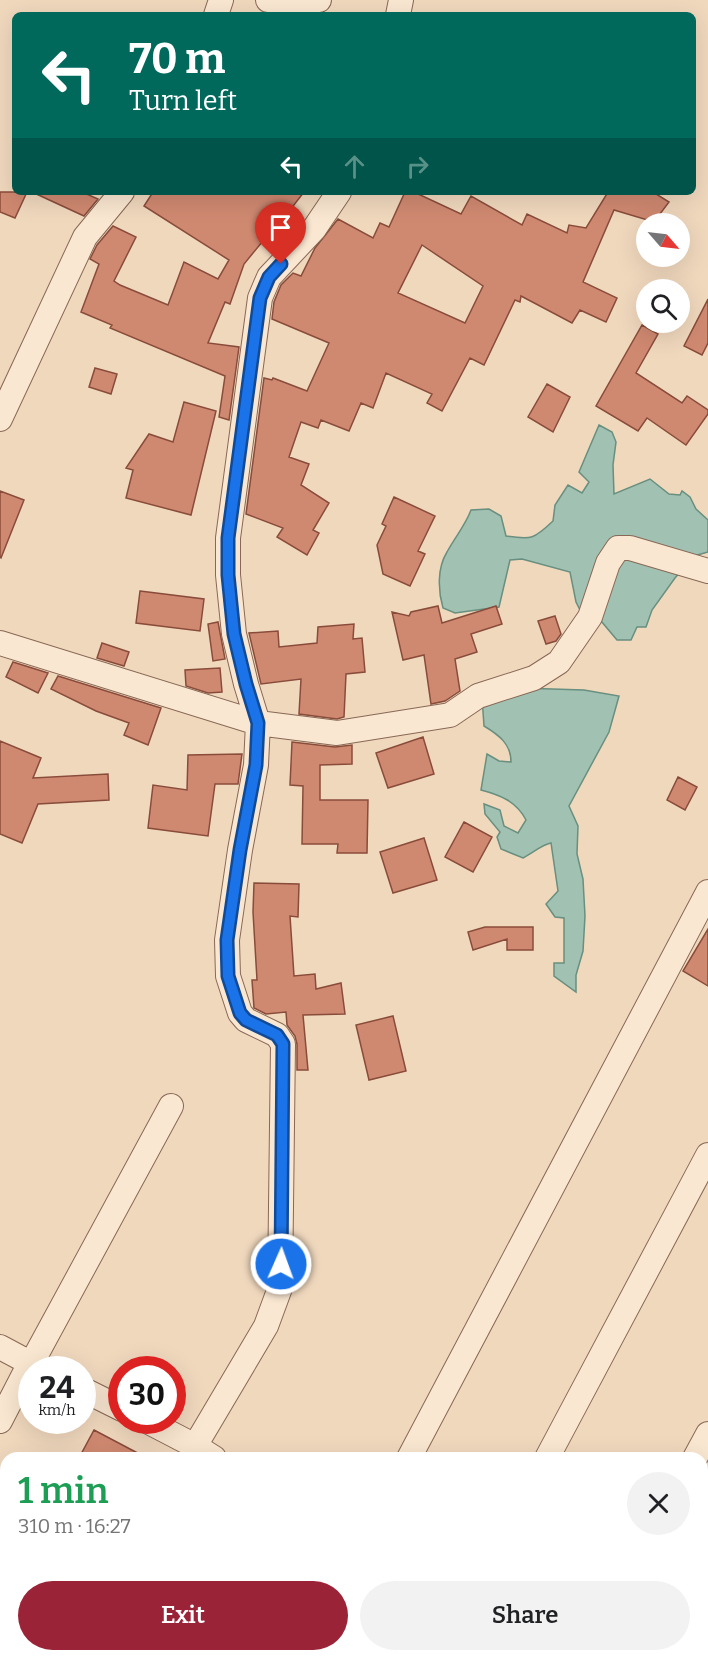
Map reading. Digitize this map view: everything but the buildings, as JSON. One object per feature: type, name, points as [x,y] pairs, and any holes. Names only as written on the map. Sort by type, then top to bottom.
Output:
[{"type":"street","points":[[268,0],[281,2],[319,0]]},
{"type":"street","points":[[0,419],[85,237],[120,195]]},
{"type":"street","points":[[171,1434],[205,1452],[266,1326],[280,1288],[283,1044],[277,1035],[246,1020],[240,1013],[228,976],[227,940],[240,850],[256,765],[258,723],[234,634],[228,575],[228,538],[260,298],[269,277],[314,229],[337,195]]},
{"type":"street","points":[[0,643],[258,723],[337,733],[450,715],[478,696],[534,678],[559,662],[590,617],[608,563],[618,548],[630,548],[708,571]]},
{"type":"street","points":[[412,1452],[708,892]]},
{"type":"street","points":[[42,1356],[171,1106]]},
{"type":"street","points":[[551,1452],[708,1155]]},
{"type":"street","points":[[0,1347],[18,1356]]},
{"type":"street","points":[[0,1421],[18,1394]]},
{"type":"street","points":[[698,1452],[708,1434]]},
{"type":"shaded area","points":[[599,425],[612,432],[616,442],[613,465],[614,494],[650,479],[669,494],[680,495],[682,491],[690,497],[696,509],[708,520],[708,552],[694,556],[675,578],[652,610],[646,627],[637,627],[631,640],[617,640],[601,621],[582,614],[576,602],[570,572],[522,559],[510,560],[499,607],[455,613],[443,608],[439,587],[441,565],[471,510],[489,509],[501,516],[506,536],[527,538],[537,535],[553,521],[555,505],[568,485],[582,493],[589,482],[579,472]]},
{"type":"shaded area","points":[[520,688],[584,690],[619,696],[609,732],[569,806],[578,826],[577,854],[583,879],[585,916],[583,951],[576,975],[576,992],[554,976],[554,963],[564,963],[564,918],[555,917],[546,904],[558,891],[551,843],[523,858],[501,849],[497,837],[500,832],[485,814],[484,804],[500,810],[504,826],[518,833],[526,820],[512,803],[481,790],[487,754],[499,761],[511,762],[509,750],[503,741],[484,726],[482,697]]},
{"type":"route","points":[[281,264],[269,277],[260,298],[228,538],[228,575],[234,634],[258,723],[256,765],[240,850],[227,940],[228,976],[240,1013],[246,1020],[277,1035],[283,1044],[281,1264]]}]
